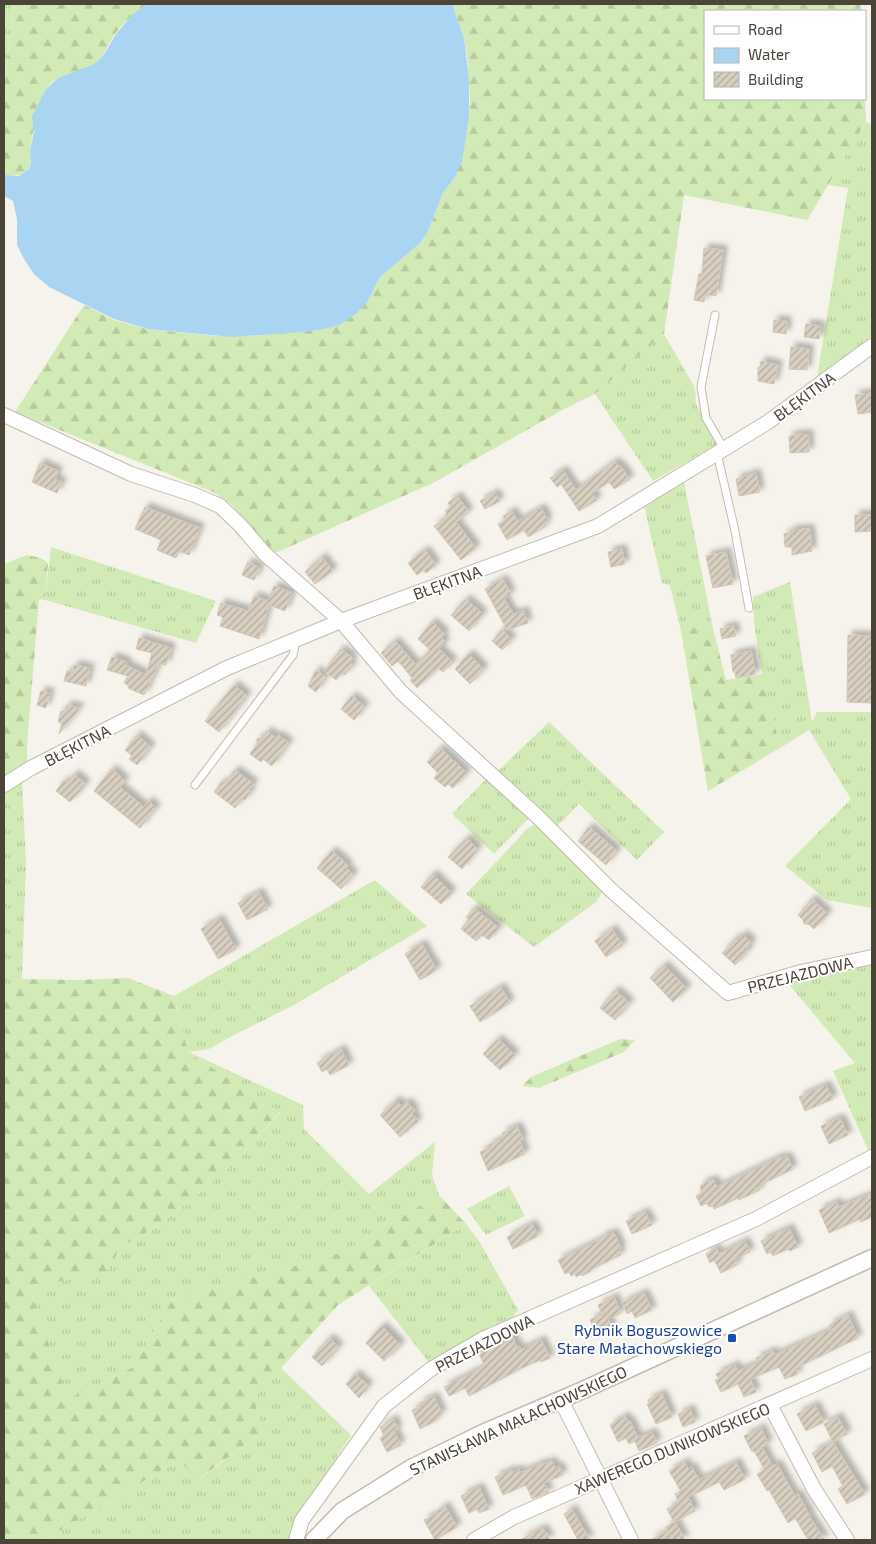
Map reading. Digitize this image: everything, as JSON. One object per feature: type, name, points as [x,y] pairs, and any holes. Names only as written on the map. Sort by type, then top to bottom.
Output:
[{"type":"street","name":"BŁĘKITNA","points":[[4,785],[31,768],[227,668],[341,621],[598,526],[768,422],[872,346]]},
{"type":"street","points":[[4,415],[132,474],[195,495],[220,506],[240,525],[265,554],[341,621]]},
{"type":"street","name":"PRZEJAZDOWA","points":[[341,621],[402,692],[537,816],[612,891],[728,993],[801,972],[872,956]]},
{"type":"street","name":"PRZEJAZDOWA","points":[[296,1540],[302,1520],[384,1406],[431,1369],[483,1339],[756,1219],[872,1157]]},
{"type":"street","name":"STANISŁAWA MAŁACHOWSKIEGO","points":[[314,1540],[342,1511],[411,1468],[485,1432],[561,1400],[872,1258]]},
{"type":"street","name":"XAWEREGO DUNIKOWSKIEGO","points":[[474,1540],[514,1517],[872,1359]]},
{"type":"street","points":[[561,1400],[631,1540]]},
{"type":"street","points":[[770,1405],[814,1489],[847,1540]]},
{"type":"lane","points":[[714,315],[701,386],[706,418],[721,451],[749,608]]},
{"type":"lane","points":[[195,785],[293,655],[296,640]]},
{"type":"green space","points":[[4,4],[13,4],[4,91]]},
{"type":"green space","points":[[13,4],[149,4],[122,25],[97,61],[87,67],[60,77],[48,86],[42,99],[34,129],[29,167],[26,172],[14,176],[4,175],[4,91]]},
{"type":"green space","points":[[452,4],[860,4],[861,10],[704,10],[704,100],[865,100],[866,122],[807,220],[684,195],[664,334],[595,394],[566,408],[433,483],[273,554],[231,504],[213,492],[15,412],[84,305],[114,320],[147,329],[216,336],[251,336],[324,329],[374,289],[380,277],[419,244],[427,233],[443,193],[455,177],[469,116],[470,98],[464,38]]},
{"type":"green space","points":[[866,122],[872,124],[872,336],[817,377],[848,188],[828,185]]},
{"type":"green space","points":[[664,334],[695,388],[696,404],[717,444],[653,481],[595,394]]},
{"type":"green space","points":[[684,482],[712,624],[681,631],[670,585],[662,583],[644,506]]},
{"type":"green space","points":[[51,547],[216,601],[196,643],[45,600]]},
{"type":"green space","points":[[27,555],[41,558],[48,563],[45,600],[39,599],[27,746],[14,756],[4,760],[4,564]]},
{"type":"green space","points":[[790,582],[812,722],[817,712],[872,712],[872,908],[827,900],[785,866],[851,799],[809,730],[780,748],[759,653],[753,597]]},
{"type":"green space","points":[[712,624],[726,680],[763,674],[780,748],[708,791],[681,631]]},
{"type":"green space","points":[[549,722],[664,832],[637,860],[579,804],[555,828],[495,774]]},
{"type":"green space","points":[[27,746],[27,765],[4,779],[4,760],[14,756]]},
{"type":"green space","points":[[486,779],[529,818],[494,854],[452,814]]},
{"type":"green space","points":[[22,782],[26,863],[22,979],[4,1005],[4,792]]},
{"type":"green space","points":[[534,825],[540,826],[602,890],[596,902],[534,947],[466,894],[528,828]]},
{"type":"green space","points":[[375,880],[427,926],[294,1005],[209,1049],[189,1052],[303,1105],[304,1129],[369,1194],[435,1142],[432,1175],[439,1195],[340,1253],[172,1300],[132,1368],[68,1400],[29,1287],[106,1273],[121,1247],[147,1232],[185,1205],[232,1165],[280,1113],[188,1052],[174,996]]},
{"type":"green space","points":[[872,959],[872,1151],[869,1152],[833,1071],[855,1063],[787,982]]},
{"type":"green space","points":[[128,978],[174,996],[188,1052],[280,1112],[232,1165],[185,1205],[147,1232],[121,1247],[106,1273],[29,1287],[68,1399],[132,1368],[172,1300],[340,1253],[439,1195],[466,1224],[338,1305],[254,1398],[263,1432],[200,1478],[178,1461],[44,1540],[4,1540],[4,1005],[22,979],[79,980]]},
{"type":"green space","points":[[620,1039],[635,1040],[624,1052],[539,1088],[522,1086],[531,1077]]},
{"type":"green space","points":[[509,1186],[525,1216],[486,1235],[467,1209]]},
{"type":"green space","points":[[466,1224],[479,1241],[518,1310],[512,1319],[430,1364],[369,1286]]},
{"type":"green space","points":[[281,1368],[351,1435],[297,1518],[290,1540],[44,1540],[178,1461],[201,1478],[263,1432],[254,1398]]},
{"type":"water","points":[[149,4],[452,4],[464,38],[469,80],[469,116],[462,161],[455,177],[443,193],[427,233],[419,244],[380,277],[367,302],[357,313],[339,325],[302,332],[232,337],[148,329],[114,319],[49,287],[34,274],[24,259],[17,245],[17,219],[13,201],[4,196],[4,175],[19,176],[29,169],[34,131],[32,116],[46,89],[58,78],[92,65],[99,60],[116,34],[134,13]]},
{"type":"building","points":[[704,248],[723,250],[716,296],[705,294],[704,302],[694,300],[699,274],[702,274]]},
{"type":"building","points":[[774,320],[787,321],[786,334],[773,332]]},
{"type":"building","points":[[806,324],[821,326],[819,339],[804,337]]},
{"type":"building","points":[[791,347],[809,349],[807,370],[789,369]]},
{"type":"building","points":[[761,361],[778,365],[774,384],[758,381],[758,368]]},
{"type":"building","points":[[872,393],[872,412],[858,414],[855,395]]},
{"type":"building","points":[[798,434],[809,435],[809,452],[790,453],[789,436]]},
{"type":"building","points":[[615,461],[630,479],[614,489],[609,482],[592,493],[597,500],[579,511],[561,484],[557,487],[550,478],[563,470],[576,490]]},
{"type":"building","points":[[40,463],[58,471],[55,479],[62,482],[57,493],[32,482]]},
{"type":"building","points":[[756,473],[760,492],[739,496],[736,479]]},
{"type":"building","points":[[495,493],[500,501],[485,509],[480,501]]},
{"type":"building","points":[[457,496],[469,512],[456,522],[476,548],[461,560],[434,526],[447,517],[445,511],[451,507],[448,503]]},
{"type":"building","points":[[145,507],[200,528],[189,555],[179,551],[176,558],[157,550],[161,540],[135,529]]},
{"type":"building","points":[[541,508],[548,520],[544,522],[546,526],[528,537],[524,530],[507,540],[498,524],[506,520],[503,516],[512,511],[518,521]]},
{"type":"building","points":[[855,515],[872,515],[872,531],[855,532]]},
{"type":"building","points":[[810,529],[812,551],[792,555],[792,547],[785,547],[784,534],[791,533],[791,530]]},
{"type":"building","points":[[622,549],[625,564],[611,567],[608,552]]},
{"type":"building","points":[[425,550],[436,565],[426,573],[424,570],[417,575],[408,563]]},
{"type":"building","points":[[726,552],[733,584],[713,588],[706,556]]},
{"type":"building","points":[[322,557],[333,571],[315,584],[305,572]]},
{"type":"building","points":[[248,562],[260,568],[254,580],[242,575]]},
{"type":"building","points":[[503,579],[511,594],[504,598],[513,614],[524,611],[528,623],[507,630],[485,589]]},
{"type":"building","points":[[274,586],[292,593],[285,611],[269,605],[259,639],[220,626],[223,617],[217,615],[221,603],[248,611],[254,596],[268,601]]},
{"type":"building","points":[[466,599],[483,614],[469,631],[451,615]]},
{"type":"building","points":[[432,622],[445,634],[441,638],[446,642],[439,649],[453,662],[443,672],[438,668],[417,688],[410,680],[412,678],[398,661],[392,666],[381,653],[395,641],[416,665],[430,650],[418,639]]},
{"type":"building","points":[[734,626],[736,636],[722,639],[720,629]]},
{"type":"building","points":[[502,630],[512,639],[502,650],[492,641]]},
{"type":"building","points":[[848,635],[872,636],[872,703],[847,702]]},
{"type":"building","points":[[139,638],[171,648],[166,665],[159,663],[144,695],[128,688],[129,686],[124,683],[128,676],[107,670],[112,657],[127,662],[126,665],[146,675],[152,653],[136,649]]},
{"type":"building","points":[[341,649],[353,658],[350,662],[353,665],[345,675],[342,673],[336,680],[324,671]]},
{"type":"building","points":[[751,651],[756,674],[736,678],[735,672],[733,672],[731,655]]},
{"type":"building","points":[[469,654],[484,669],[470,684],[455,669]]},
{"type":"building","points":[[74,665],[90,668],[86,686],[64,681],[67,671],[73,673]]},
{"type":"building","points":[[316,670],[326,677],[316,692],[308,686]]},
{"type":"building","points":[[234,685],[247,696],[219,732],[205,721]]},
{"type":"building","points":[[41,691],[50,693],[46,708],[37,705]]},
{"type":"building","points":[[352,696],[365,707],[354,720],[341,709]]},
{"type":"building","points":[[67,705],[80,708],[59,734],[62,723],[58,722],[61,711],[65,712]]},
{"type":"building","points":[[267,731],[276,738],[278,735],[289,743],[272,766],[263,759],[261,762],[250,754],[257,744],[257,739],[262,738]]},
{"type":"building","points":[[137,735],[151,747],[137,765],[129,759],[132,756],[125,750]]},
{"type":"building","points":[[440,748],[467,773],[453,788],[448,784],[445,787],[434,778],[438,773],[427,762]]},
{"type":"building","points":[[112,769],[125,781],[120,787],[144,807],[148,801],[156,808],[140,828],[94,791]]},
{"type":"building","points":[[235,770],[254,784],[245,800],[242,799],[235,808],[214,792],[222,782],[224,784]]},
{"type":"building","points":[[74,774],[86,784],[70,802],[56,791],[64,781],[67,783]]},
{"type":"building","points":[[589,827],[617,851],[606,865],[578,841]]},
{"type":"building","points":[[467,838],[478,849],[462,869],[448,857]]},
{"type":"building","points":[[332,851],[348,865],[346,868],[354,875],[341,889],[317,868]]},
{"type":"building","points":[[433,874],[452,893],[441,904],[421,887]]},
{"type":"building","points":[[259,892],[268,909],[247,920],[238,903]]},
{"type":"building","points":[[812,899],[828,914],[814,929],[808,924],[804,924],[798,915]]},
{"type":"building","points":[[474,908],[499,928],[489,940],[482,935],[476,941],[461,929],[469,919],[466,917]]},
{"type":"building","points":[[219,919],[236,949],[218,959],[201,929]]},
{"type":"building","points":[[612,929],[623,945],[606,957],[595,941]]},
{"type":"building","points":[[743,934],[752,943],[747,948],[749,950],[735,965],[722,953],[736,938],[738,940]]},
{"type":"building","points":[[422,944],[437,970],[420,980],[405,954]]},
{"type":"building","points":[[664,965],[687,989],[673,1002],[650,978]]},
{"type":"building","points":[[501,987],[510,1003],[480,1022],[470,1006]]},
{"type":"building","points":[[615,990],[630,1003],[615,1020],[600,1008]]},
{"type":"building","points":[[498,1039],[515,1055],[500,1070],[483,1054]]},
{"type":"building","points":[[341,1049],[349,1065],[330,1075],[327,1069],[322,1072],[317,1063]]},
{"type":"building","points":[[826,1085],[833,1099],[805,1111],[799,1097]]},
{"type":"building","points":[[396,1100],[402,1106],[407,1102],[415,1111],[412,1114],[418,1121],[400,1137],[380,1115]]},
{"type":"building","points":[[840,1118],[848,1135],[829,1144],[821,1126]]},
{"type":"building","points":[[517,1126],[523,1139],[520,1141],[525,1154],[488,1171],[480,1152],[490,1148],[489,1145],[504,1138],[502,1133]]},
{"type":"building","points":[[787,1156],[793,1169],[758,1186],[760,1190],[714,1209],[713,1206],[709,1207],[707,1203],[701,1206],[696,1196],[702,1193],[700,1186],[705,1182],[714,1180],[717,1187],[780,1157],[781,1159]]},
{"type":"building","points":[[872,1194],[872,1217],[861,1222],[860,1219],[829,1233],[819,1210],[837,1202],[839,1207]]},
{"type":"building","points":[[645,1212],[652,1225],[632,1234],[626,1221]]},
{"type":"building","points":[[532,1224],[538,1236],[513,1249],[507,1237]]},
{"type":"building","points":[[789,1228],[798,1247],[790,1251],[788,1249],[773,1256],[771,1252],[767,1254],[761,1241]]},
{"type":"building","points":[[614,1233],[621,1248],[619,1249],[621,1255],[582,1276],[581,1274],[576,1277],[575,1274],[571,1276],[569,1272],[565,1274],[558,1260],[601,1239],[602,1236]]},
{"type":"building","points":[[745,1241],[750,1252],[735,1259],[738,1264],[721,1273],[714,1260],[710,1263],[706,1254],[716,1248],[719,1254]]},
{"type":"building","points":[[644,1293],[652,1310],[635,1318],[632,1311],[627,1314],[622,1303]]},
{"type":"building","points":[[614,1297],[621,1313],[608,1319],[612,1328],[597,1335],[590,1320],[602,1314],[598,1305]]},
{"type":"building","points":[[848,1315],[858,1338],[796,1368],[798,1374],[785,1379],[779,1367],[750,1379],[756,1392],[744,1397],[738,1384],[721,1392],[715,1380],[719,1379],[716,1374],[735,1365],[738,1371],[758,1363],[756,1358],[773,1351],[774,1355],[831,1330],[829,1325]]},
{"type":"building","points":[[382,1326],[401,1345],[384,1361],[366,1343]]},
{"type":"building","points":[[512,1336],[517,1347],[519,1346],[521,1350],[541,1340],[550,1358],[541,1362],[540,1360],[520,1369],[469,1396],[465,1388],[449,1396],[444,1387],[485,1366],[478,1352]]},
{"type":"building","points":[[329,1338],[339,1347],[322,1366],[312,1357]]},
{"type":"building","points":[[355,1374],[369,1386],[359,1398],[346,1384]]},
{"type":"building","points":[[662,1394],[672,1417],[656,1424],[647,1404],[649,1404],[648,1400]]},
{"type":"building","points":[[434,1396],[442,1414],[436,1417],[437,1420],[420,1429],[412,1410],[422,1406],[420,1403]]},
{"type":"building","points":[[815,1405],[824,1422],[806,1431],[797,1414]]},
{"type":"building","points":[[690,1409],[695,1422],[683,1427],[678,1414]]},
{"type":"building","points":[[625,1416],[628,1422],[630,1421],[638,1438],[652,1432],[657,1443],[639,1451],[635,1441],[629,1444],[626,1438],[618,1442],[610,1425]]},
{"type":"building","points":[[838,1417],[847,1434],[833,1442],[824,1424]]},
{"type":"building","points":[[393,1419],[398,1429],[394,1431],[401,1445],[387,1452],[380,1438],[384,1436],[380,1427]]},
{"type":"building","points":[[761,1428],[768,1444],[762,1447],[772,1466],[777,1464],[795,1496],[798,1494],[809,1516],[825,1540],[808,1540],[795,1518],[788,1523],[769,1490],[767,1491],[757,1474],[765,1470],[754,1451],[752,1452],[744,1436]]},
{"type":"building","points":[[833,1442],[865,1494],[847,1504],[838,1489],[843,1486],[832,1466],[822,1472],[812,1453]]},
{"type":"building","points":[[552,1461],[555,1468],[559,1466],[563,1475],[544,1483],[549,1492],[532,1499],[526,1485],[503,1495],[495,1477],[511,1470],[512,1472],[519,1469],[520,1473]]},
{"type":"building","points":[[685,1462],[688,1469],[692,1467],[699,1480],[736,1462],[745,1479],[724,1490],[719,1482],[688,1497],[695,1511],[674,1522],[667,1509],[679,1503],[675,1494],[681,1491],[669,1471]]},
{"type":"building","points":[[479,1487],[489,1509],[479,1513],[477,1509],[469,1513],[461,1496]]},
{"type":"building","points":[[445,1506],[457,1527],[435,1540],[424,1520],[438,1513],[437,1511]]},
{"type":"building","points":[[572,1509],[590,1540],[578,1540],[564,1514]]},
{"type":"building","points":[[675,1522],[685,1540],[650,1540],[668,1531],[666,1527]]},
{"type":"building","points":[[543,1528],[550,1540],[520,1540]]},
{"type":"place","name":"Rybnik Boguszowice Stare Małachowskiego","points":[[732,1338]]}]
